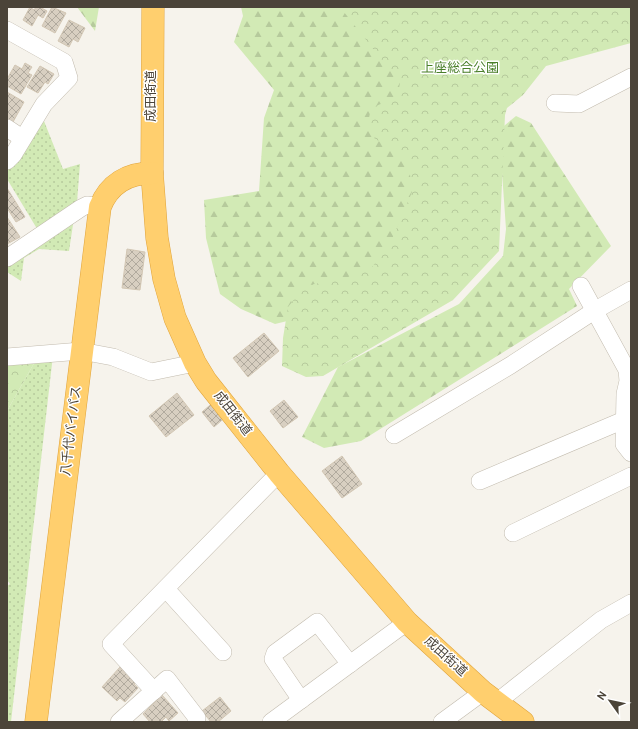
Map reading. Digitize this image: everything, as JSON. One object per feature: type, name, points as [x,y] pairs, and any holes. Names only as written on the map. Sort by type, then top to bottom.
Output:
[{"type":"highway","name":"成田街道","points":[[153,7],[152,173],[157,238],[164,280],[175,318],[195,363],[206,381],[279,473],[406,622],[490,697],[523,722]]},
{"type":"highway","name":"八千代バイパス","points":[[36,722],[100,207],[104,197],[116,184],[128,176],[152,173]]},
{"type":"street","points":[[7,30],[64,62],[68,78],[44,104],[13,155],[7,161]]},
{"type":"street","points":[[555,103],[579,104],[631,77]]},
{"type":"street","points":[[7,128],[22,138]]},
{"type":"street","points":[[7,258],[81,208],[87,205],[100,207]]},
{"type":"street","points":[[581,286],[627,370],[628,381],[625,394],[624,444],[631,453]]},
{"type":"street","points":[[394,435],[511,365],[594,311],[631,290]]},
{"type":"street","points":[[7,357],[81,351],[113,357],[151,372],[195,363]]},
{"type":"street","points":[[480,481],[624,420]]},
{"type":"street","points":[[154,691],[111,644],[279,473]]},
{"type":"street","points":[[513,533],[631,476]]},
{"type":"street","points":[[166,589],[223,652]]},
{"type":"street","points":[[442,722],[490,697],[601,620],[631,603]]},
{"type":"street","points":[[301,700],[274,659],[275,652],[317,622],[350,664]]},
{"type":"street","points":[[271,722],[406,622]]},
{"type":"street","points":[[119,722],[167,679],[197,718],[196,722]]},
{"type":"green space","points":[[77,7],[99,7],[95,31]]},
{"type":"green space","points":[[241,7],[367,7],[393,51],[427,167],[404,253],[316,314],[275,324],[241,309],[220,294],[206,238],[204,200],[259,191],[264,118],[274,90],[234,42],[243,16]]},
{"type":"green space","name":"上座総合公園","points":[[340,7],[631,7],[631,43],[546,66],[523,95],[507,108],[505,115],[499,251],[453,300],[323,376],[306,377],[282,366],[283,338],[288,307],[305,286],[348,277],[372,267],[390,244],[412,192],[409,166],[396,150],[375,139],[369,131],[368,123],[370,113],[378,105],[397,98],[400,83]]},
{"type":"green space","points":[[516,116],[531,123],[611,246],[569,289],[577,306],[361,441],[324,448],[302,437],[338,367],[459,304],[503,256],[506,229],[499,130]]},
{"type":"green space","points":[[44,121],[63,169],[80,164],[77,202],[39,232],[7,179],[7,170],[17,160]]},
{"type":"green space","points":[[74,218],[69,251],[39,249],[24,258],[21,281],[7,272],[7,263]]},
{"type":"green space","points":[[53,355],[11,722],[7,722],[7,586],[10,584],[7,580],[7,411],[37,358]]},
{"type":"green space","points":[[37,358],[7,411],[7,361]]},
{"type":"building","points":[[30,7],[34,10],[36,7],[40,7],[47,11],[43,18],[38,15],[32,26],[23,20]]},
{"type":"building","points":[[52,7],[66,13],[55,33],[42,26]]},
{"type":"building","points":[[69,20],[85,28],[78,42],[73,39],[69,47],[58,41]]},
{"type":"building","points":[[25,63],[32,67],[28,73],[32,75],[21,94],[7,86],[7,79],[15,65],[22,69]]},
{"type":"building","points":[[40,66],[54,74],[48,84],[45,82],[38,93],[27,87]]},
{"type":"building","points":[[7,92],[24,102],[13,122],[7,119]]},
{"type":"building","points":[[7,188],[25,217],[16,222],[7,208]]},
{"type":"building","points":[[7,217],[20,237],[7,244]]},
{"type":"building","points":[[127,249],[145,252],[140,290],[122,288]]},
{"type":"building","points":[[264,333],[279,351],[248,377],[233,358]]},
{"type":"building","points":[[177,393],[194,415],[166,437],[149,416]]},
{"type":"building","points":[[216,400],[228,415],[214,427],[202,412]]},
{"type":"building","points":[[284,400],[298,417],[283,428],[270,411]]},
{"type":"building","points":[[342,456],[362,484],[342,498],[322,471]]},
{"type":"building","points":[[120,667],[136,682],[134,684],[138,688],[125,702],[120,698],[117,701],[102,687]]},
{"type":"building","points":[[162,695],[178,713],[169,721],[166,717],[161,722],[150,722],[143,714]]},
{"type":"building","points":[[220,697],[231,711],[218,722],[211,722],[202,711]]}]
